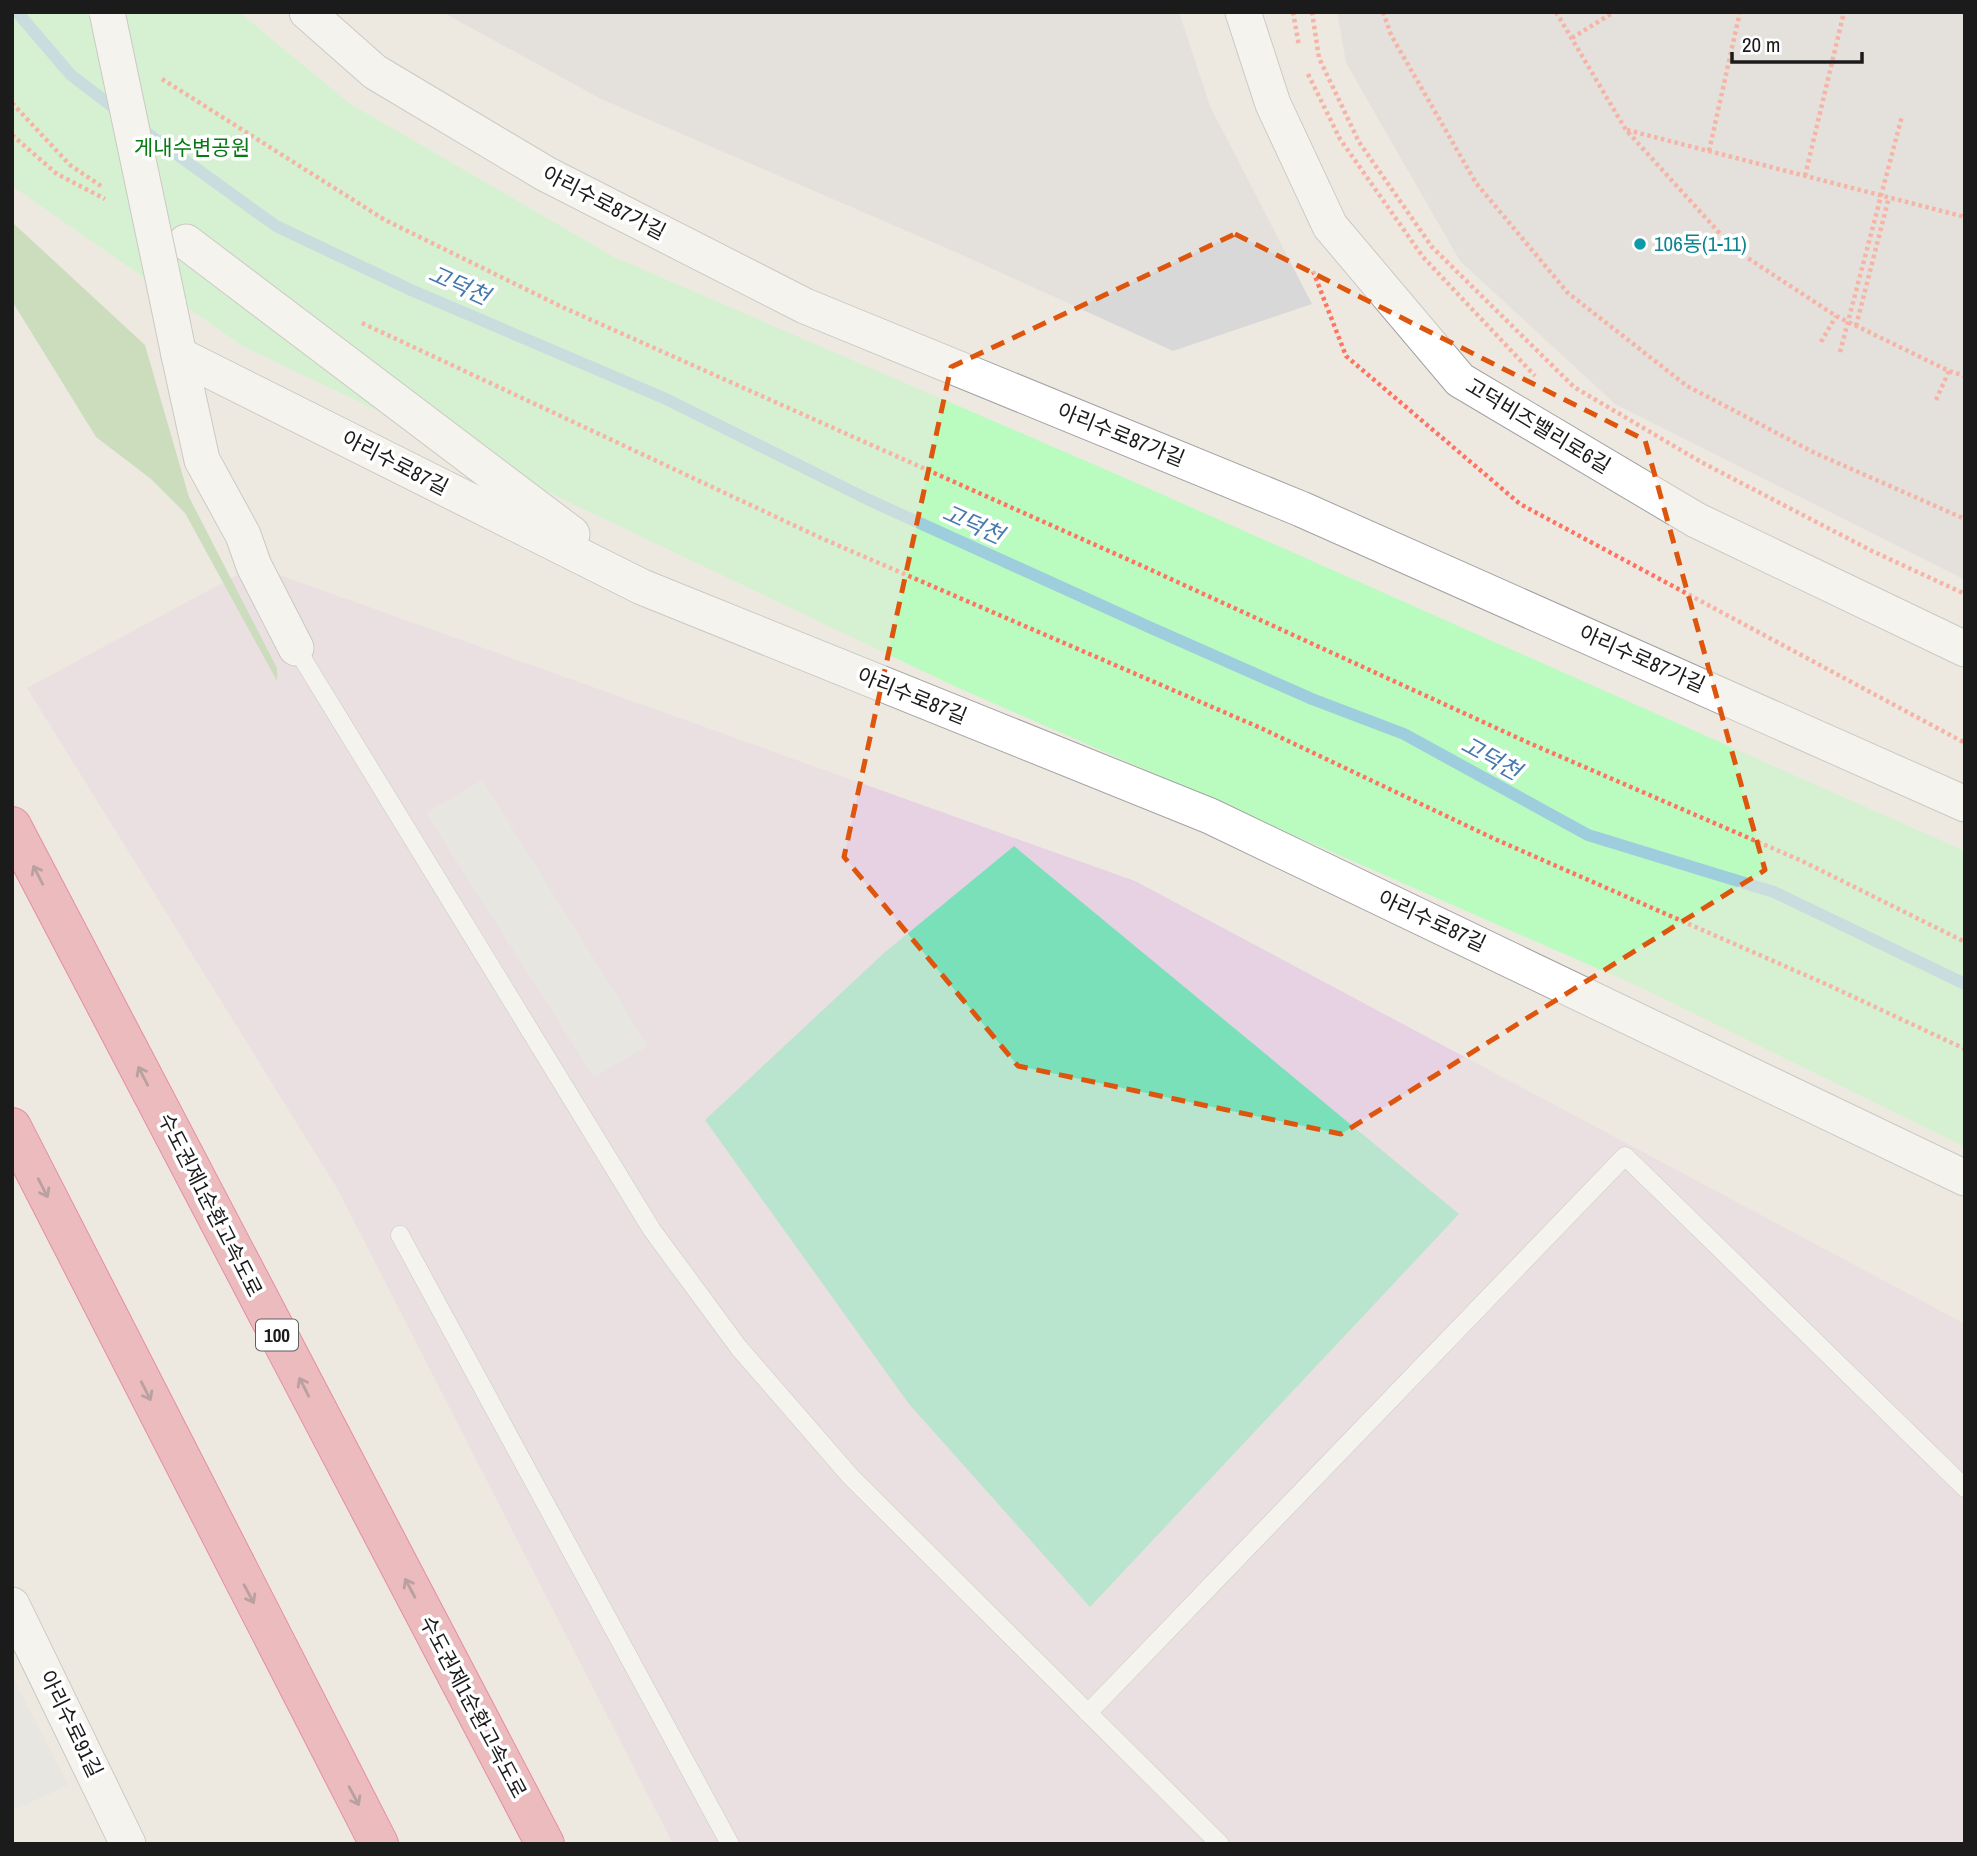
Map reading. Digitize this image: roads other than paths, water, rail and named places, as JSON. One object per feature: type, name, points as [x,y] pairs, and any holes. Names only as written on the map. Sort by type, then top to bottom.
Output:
[{"type":"highway","name":"수도권제1순환고속도로","points":[[12,826],[545,1844]]},
{"type":"highway","points":[[12,1127],[379,1844]]},
{"type":"street","points":[[107,12],[202,460],[243,535],[254,566],[296,648]]},
{"type":"street","name":"아리수로87가길","points":[[307,12],[374,72],[535,167],[805,306],[1301,509],[1965,804]]},
{"type":"street","name":"고덕비즈밸리로6길","points":[[1243,12],[1273,104],[1330,226],[1460,380],[1696,520],[1965,649]]},
{"type":"street","points":[[187,242],[642,587]]},
{"type":"street","name":"아리수로87길","points":[[179,355],[642,587],[1210,816],[1965,1178]]},
{"type":"street","name":"아리수로91길","points":[[12,1605],[128,1844]]},
{"type":"lane","points":[[296,648],[652,1230],[739,1348],[851,1477],[1220,1844]]},
{"type":"lane","points":[[1088,1713],[1625,1156],[1965,1488]]},
{"type":"lane","points":[[400,1235],[730,1844]]},
{"type":"waterway","name":"고덕천","points":[[17,12],[71,75],[122,114]]},
{"type":"waterway","name":"고덕천","points":[[139,127],[276,226],[411,290],[666,399],[869,500],[1149,627],[1312,699],[1404,734],[1588,835],[1774,892],[1965,984]]},
{"type":"place","name":"106동(1-11)","points":[[1640,244]]},
{"type":"park label","name":"게내수변공원","points":[[192,148]]}]
